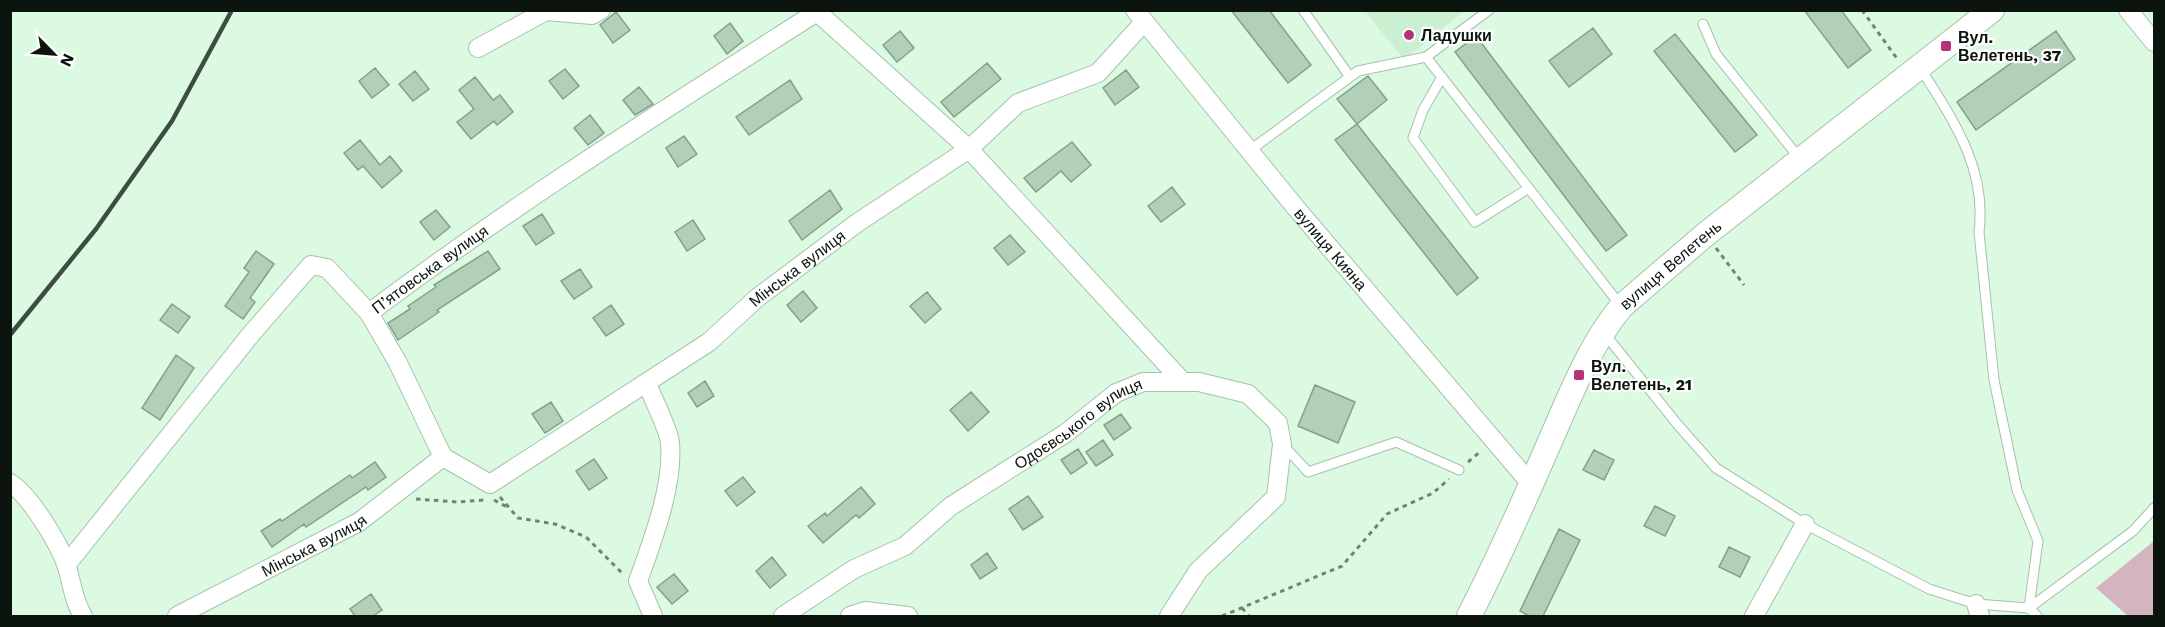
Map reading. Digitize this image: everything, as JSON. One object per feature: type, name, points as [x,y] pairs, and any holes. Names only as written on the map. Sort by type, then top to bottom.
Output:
[{"type":"street","points":[[478,48],[546,11],[592,15],[600,10]]},
{"type":"street","name":"вулиця Велетень","points":[[1468,616],[1505,546],[1579,375],[1622,306],[1706,234],[1992,10]]},
{"type":"street","points":[[2128,10],[2154,42]]},
{"type":"street","points":[[817,11],[969,149],[1183,382]]},
{"type":"street","name":"П’ятовська вулиця","points":[[66,564],[252,333],[311,264],[327,268],[369,313],[424,272],[608,147],[817,11]]},
{"type":"street","name":"Мінська вулиця","points":[[489,484],[709,342],[758,298],[857,223],[969,149],[1018,103],[1098,73],[1140,16]]},
{"type":"street","name":"вулиця Кияна","points":[[1140,16],[1531,484]]},
{"type":"street","points":[[369,313],[398,363],[443,457],[489,484]]},
{"type":"street","name":"Одоєвського вулиця","points":[[783,616],[854,569],[905,546],[951,506],[1065,433],[1116,393],[1143,382],[1199,382],[1248,394],[1278,423],[1282,444],[1276,497],[1198,571],[1169,616]]},
{"type":"street","points":[[646,383],[670,441],[668,474],[652,541],[638,581],[653,616]]},
{"type":"street","name":"Мінська вулиця","points":[[177,616],[359,522],[443,457]]},
{"type":"street","points":[[10,483],[24,492],[66,564],[78,608],[83,616]]},
{"type":"street","points":[[1754,616],[1805,524]]},
{"type":"street","points":[[850,616],[865,611],[908,616]]},
{"type":"lane","points":[[1302,10],[1350,77]]},
{"type":"lane","points":[[1250,150],[1350,77],[1368,69],[1426,57],[1489,10]]},
{"type":"lane","points":[[1703,24],[1716,54],[1800,159]]},
{"type":"lane","points":[[1426,57],[1622,306]]},
{"type":"lane","points":[[1914,71],[1962,135],[1970,154],[1982,207],[1979,232],[1994,380],[2018,490],[2038,541],[2029,608]]},
{"type":"lane","points":[[1442,77],[1423,110],[1413,138],[1475,222],[1529,188]]},
{"type":"lane","points":[[1604,332],[1678,425],[1716,468],[1805,524],[1929,589],[1978,610],[2029,608],[2133,531],[2154,508]]},
{"type":"lane","points":[[1282,444],[1308,472],[1396,442],[1459,470]]},
{"type":"lane","points":[[2029,608],[2037,616]]},
{"type":"path","points":[[1862,10],[1914,71]]},
{"type":"path","points":[[1706,234],[1744,285]]},
{"type":"path","points":[[1222,616],[1342,566],[1388,514],[1433,493],[1493,440]]},
{"type":"path","points":[[489,484],[518,518],[555,524],[586,537],[618,570],[641,589]]},
{"type":"path","points":[[392,497],[458,502],[492,499],[510,509]]},
{"type":"path","points":[[1242,608],[1249,616]]},
{"type":"shaded area","name":"Ладушки","points":[[1365,11],[1464,11],[1404,60]]},
{"type":"shaded area","points":[[2154,541],[2154,616],[2128,616],[2096,588]]},
{"type":"building","points":[[1231,10],[1269,10],[1311,65],[1288,83]]},
{"type":"building","points":[[1804,10],[1841,10],[1871,50],[1848,68]]},
{"type":"building","points":[[616,12],[630,30],[613,43],[600,25]]},
{"type":"building","points":[[730,23],[743,41],[727,54],[714,36]]},
{"type":"building","points":[[1593,28],[1612,54],[1569,87],[1549,61]]},
{"type":"building","points":[[900,31],[914,48],[897,62],[883,45]]},
{"type":"building","points":[[2056,31],[2075,59],[1976,130],[1957,102]]},
{"type":"building","points":[[1675,34],[1757,135],[1735,152],[1654,51]]},
{"type":"building","points":[[1476,36],[1627,235],[1606,251],[1455,52]]},
{"type":"building","points":[[987,63],[1001,79],[954,117],[941,102]]},
{"type":"building","points":[[375,68],[389,85],[372,98],[359,81]]},
{"type":"building","points":[[565,69],[579,86],[563,99],[549,81]]},
{"type":"building","points":[[1126,70],[1139,87],[1115,105],[1103,88]]},
{"type":"building","points":[[415,71],[429,89],[413,101],[399,84]]},
{"type":"building","points":[[1368,76],[1387,100],[1357,124],[1337,99]]},
{"type":"building","points":[[475,77],[493,100],[500,95],[513,112],[497,125],[494,121],[471,139],[457,122],[474,109],[459,90]]},
{"type":"building","points":[[790,80],[802,99],[749,135],[736,117]]},
{"type":"building","points":[[639,87],[653,104],[635,115],[623,100]]},
{"type":"building","points":[[590,115],[604,133],[588,145],[574,128]]},
{"type":"building","points":[[1357,124],[1478,278],[1457,295],[1335,140]]},
{"type":"building","points":[[684,136],[697,154],[678,167],[666,148]]},
{"type":"building","points":[[360,140],[380,165],[390,156],[402,171],[382,188],[363,166],[358,170],[344,153]]},
{"type":"building","points":[[1072,142],[1091,165],[1071,182],[1061,171],[1036,192],[1024,178]]},
{"type":"building","points":[[1172,187],[1185,204],[1161,222],[1148,206]]},
{"type":"building","points":[[830,190],[842,209],[802,240],[789,221]]},
{"type":"building","points":[[436,210],[450,227],[434,240],[420,222]]},
{"type":"building","points":[[542,214],[554,233],[536,245],[523,226]]},
{"type":"building","points":[[693,220],[705,239],[687,251],[675,232]]},
{"type":"building","points":[[1010,235],[1025,252],[1008,265],[994,248]]},
{"type":"building","points":[[256,251],[274,264],[250,298],[255,302],[243,319],[225,306],[249,272],[244,268]]},
{"type":"building","points":[[488,251],[500,269],[437,310],[439,312],[398,340],[388,323],[410,309],[408,306],[436,287],[434,285]]},
{"type":"building","points":[[580,269],[592,287],[574,299],[561,281]]},
{"type":"building","points":[[803,291],[817,308],[801,322],[787,305]]},
{"type":"building","points":[[927,292],[941,309],[925,323],[910,306]]},
{"type":"building","points":[[172,304],[190,317],[178,333],[160,320]]},
{"type":"building","points":[[611,305],[624,324],[606,336],[593,318]]},
{"type":"building","points":[[176,355],[194,368],[160,420],[142,408]]},
{"type":"building","points":[[705,381],[714,396],[697,407],[688,393]]},
{"type":"building","points":[[1315,385],[1355,402],[1338,443],[1298,426]]},
{"type":"building","points":[[971,392],[989,412],[968,431],[950,410]]},
{"type":"building","points":[[551,402],[563,421],[545,433],[532,414]]},
{"type":"building","points":[[1121,414],[1131,428],[1114,440],[1104,425]]},
{"type":"building","points":[[1103,440],[1113,455],[1096,466],[1086,452]]},
{"type":"building","points":[[1078,449],[1087,463],[1071,474],[1061,460]]},
{"type":"building","points":[[1594,450],[1614,460],[1604,480],[1583,470]]},
{"type":"building","points":[[594,459],[607,478],[589,490],[576,471]]},
{"type":"building","points":[[375,462],[386,477],[368,490],[366,487],[306,527],[304,524],[272,547],[261,531],[280,519],[282,521],[350,475],[352,478]]},
{"type":"building","points":[[743,477],[755,492],[737,506],[725,491]]},
{"type":"building","points":[[861,487],[875,504],[859,518],[856,515],[823,543],[808,526],[825,513],[827,516]]},
{"type":"building","points":[[1028,496],[1043,517],[1023,530],[1009,509]]},
{"type":"building","points":[[1655,506],[1675,516],[1665,536],[1644,526]]},
{"type":"building","points":[[1559,529],[1580,540],[1543,616],[1529,616],[1520,611]]},
{"type":"building","points":[[1729,547],[1750,557],[1740,577],[1719,567]]},
{"type":"building","points":[[987,553],[997,568],[980,579],[971,565]]},
{"type":"building","points":[[772,557],[786,575],[770,588],[756,571]]},
{"type":"building","points":[[674,574],[688,591],[672,604],[657,587]]},
{"type":"building","points":[[371,594],[382,610],[373,616],[355,616],[350,609]]},
{"type":"railway","points":[[10,335],[96,229],[172,121],[232,10]]},
{"type":"place","name":"Ладушки","points":[[1409,35]]},
{"type":"place","name":"Вул. Велетень, 37","points":[[1946,46]]},
{"type":"place","name":"Вул. Велетень, 21","points":[[1579,375]]}]
